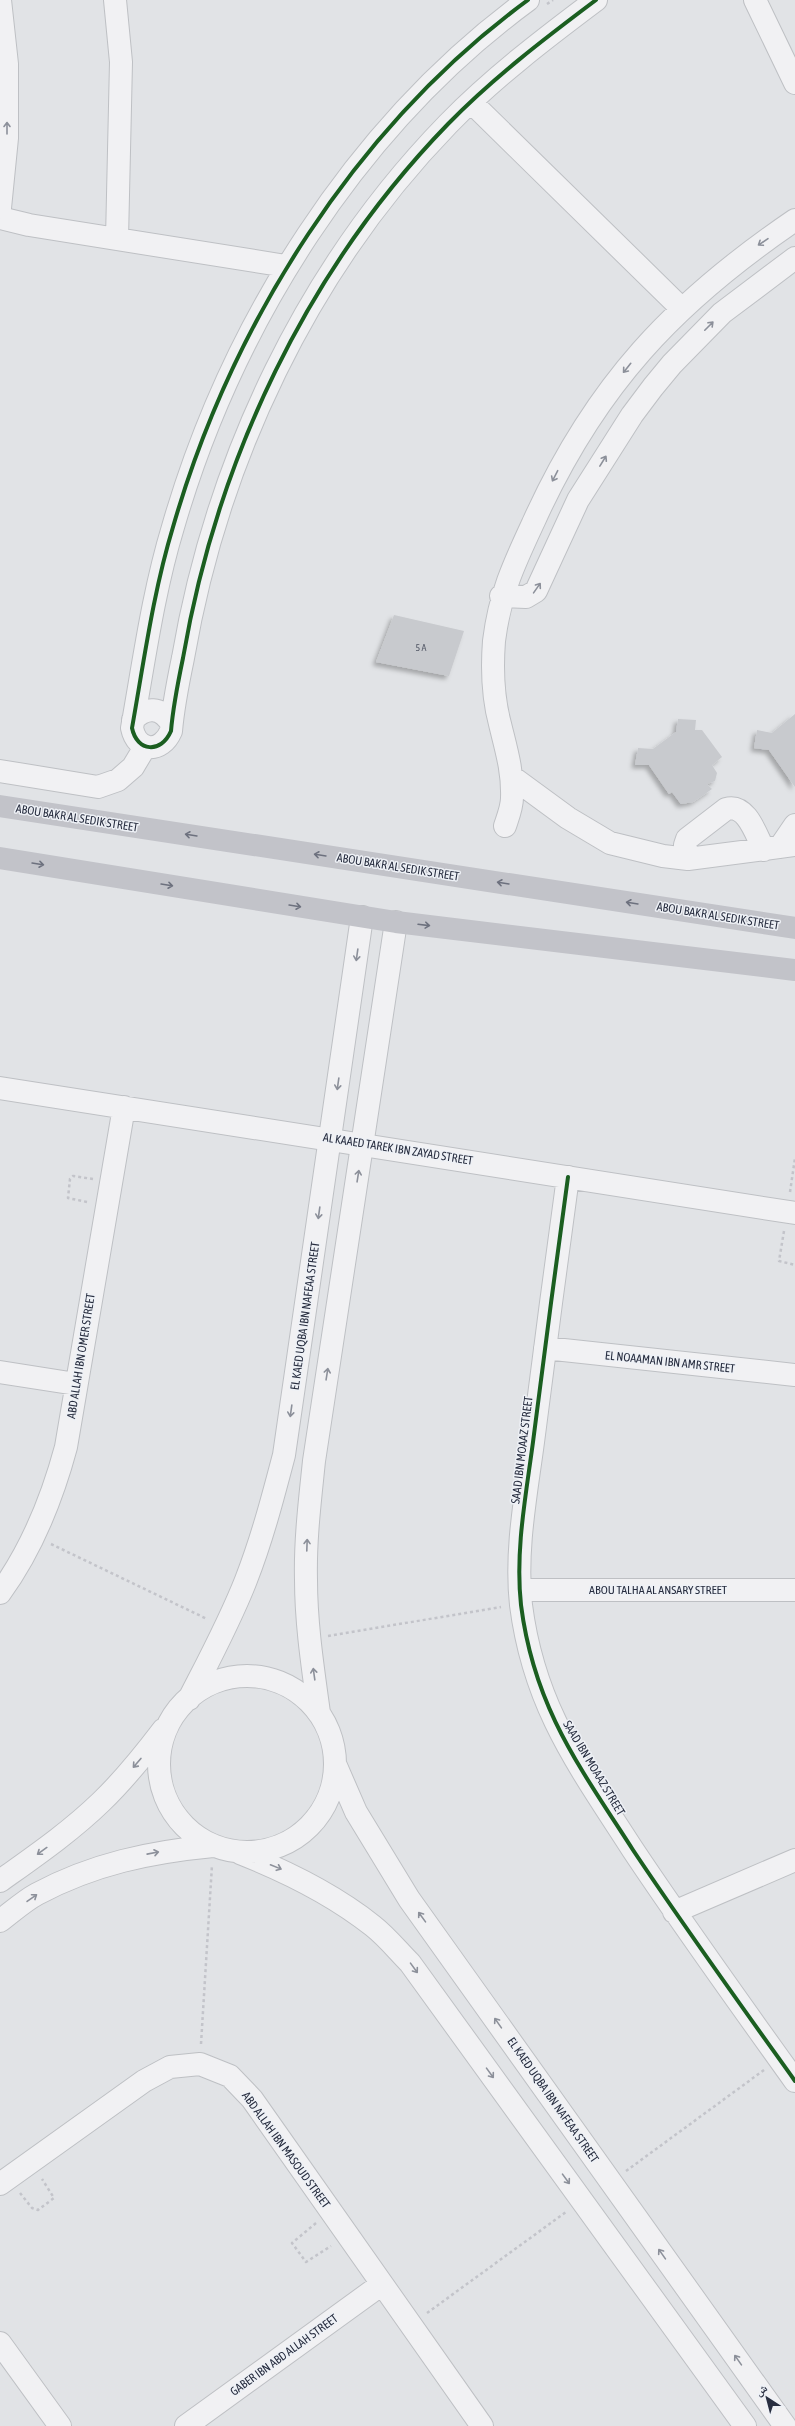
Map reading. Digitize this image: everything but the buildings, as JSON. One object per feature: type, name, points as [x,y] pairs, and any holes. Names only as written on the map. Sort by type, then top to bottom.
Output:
[{"type":"main road","name":"ABOU BAKR AL SEDIK STREET","points":[[0,806],[795,928]]},
{"type":"main road","points":[[0,858],[396,922],[795,970]]},
{"type":"street","points":[[0,0],[7,64],[7,138],[0,208]]},
{"type":"street","points":[[115,0],[121,62],[117,239]]},
{"type":"street","points":[[528,0],[504,18],[422,92],[350,176],[286,266],[240,350],[202,437],[173,527],[155,598],[133,720],[134,736],[138,743],[145,747],[154,748],[162,745],[168,739],[191,607],[210,534],[238,454],[272,376],[313,302],[368,218],[428,148],[471,102],[534,46],[596,0]]},
{"type":"street","points":[[755,0],[795,84]]},
{"type":"street","points":[[471,102],[681,308]]},
{"type":"street","points":[[0,218],[117,239],[286,266]]},
{"type":"street","points":[[505,826],[512,800],[512,778],[510,761],[499,722],[494,682],[494,642],[501,596],[556,473],[598,405],[654,336],[681,308],[747,253],[795,220]]},
{"type":"street","points":[[501,596],[526,597],[536,591],[578,500],[632,415],[677,359],[722,313],[795,258]]},
{"type":"street","points":[[669,331],[677,336],[682,344],[677,359],[662,365],[653,361],[648,352],[654,336],[669,331]]},
{"type":"street","points":[[133,720],[140,713],[149,709],[158,710],[166,715],[171,723]]},
{"type":"street","points":[[0,771],[98,787],[118,780],[133,767],[145,747]]},
{"type":"street","points":[[512,778],[568,818],[610,843],[663,856],[688,859],[780,847],[795,825]]},
{"type":"street","points":[[688,859],[685,845],[687,839],[726,809],[732,807],[743,812],[780,847]]},
{"type":"street","name":"EL KAED UQBA IBN NAFEAA STREET","points":[[189,1699],[225,1627],[246,1580],[267,1518],[284,1454],[362,917]]},
{"type":"street","points":[[319,1713],[309,1639],[306,1580],[308,1520],[315,1453],[396,922]]},
{"type":"street","name":"AL KAAED TAREK IBN ZAYAD STREET","points":[[0,1088],[330,1138],[795,1213]]},
{"type":"street","name":"ABD ALLAH IBN OMER STREET","points":[[1,1590],[34,1537],[58,1478],[66,1447],[124,1107]]},
{"type":"street","name":"SAAD IBN MOAAZ STREET","points":[[568,1177],[522,1527],[521,1597],[527,1640],[536,1676],[552,1717],[584,1774],[674,1912],[795,2081]]},
{"type":"street","name":"EL NOAAMAN IBN AMR STREET","points":[[545,1348],[795,1375]]},
{"type":"street","points":[[0,1372],[76,1384]]},
{"type":"street","name":"ABOU TALHA AL ANSARY STREET","points":[[521,1597],[795,1590]]},
{"type":"street","points":[[0,1881],[61,1838],[101,1802],[137,1763],[189,1699],[214,1683],[242,1676],[272,1679],[298,1692],[319,1713],[332,1738],[336,1766],[330,1794],[316,1820],[295,1839],[269,1850],[240,1853]]},
{"type":"street","points":[[170,1722],[160,1750],[160,1779],[170,1807],[188,1830],[213,1846],[240,1853],[285,1871],[332,1896],[375,1927],[410,1963],[745,2426]]},
{"type":"street","name":"EL KAED UQBA IBN NAFEAA STREET","points":[[336,1766],[356,1812],[405,1893],[785,2426]]},
{"type":"street","points":[[0,1921],[36,1895],[78,1875],[121,1860],[166,1850],[213,1846]]},
{"type":"street","points":[[674,1912],[795,1860]]},
{"type":"street","name":"ABD ALLAH IBN MASOUD STREET","points":[[4,2181],[144,2080],[170,2067],[200,2064],[230,2076],[252,2099],[482,2426]]},
{"type":"street","name":"GABER IBN ABD ALLAH STREET","points":[[186,2426],[382,2284]]},
{"type":"street","points":[[0,2343],[60,2426]]},
{"type":"path","points":[[107,1205],[68,1198],[70,1179],[73,1176],[111,1182]]},
{"type":"path","points":[[34,1537],[225,1627]]},
{"type":"path","points":[[309,1639],[521,1597]]},
{"type":"path","points":[[200,2064],[213,1846]]},
{"type":"path","points":[[611,2182],[779,2059]]},
{"type":"path","points":[[4,2181],[35,2211],[51,2201],[53,2194],[31,2162]]},
{"type":"path","points":[[411,2325],[582,2201]]},
{"type":"path","points":[[331,2212],[292,2243],[308,2262],[347,2234]]},
{"type":"cycle path","points":[[528,0],[466,50],[408,107],[356,168],[308,234],[266,304],[229,376],[198,451],[166,552],[150,627],[132,728],[135,736],[144,746],[150,747],[161,744],[171,731],[178,685],[198,584],[219,511],[245,440],[275,371],[311,304],[352,241],[398,180],[448,124],[501,75],[538,44],[596,0]]},
{"type":"cycle path","points":[[568,1177],[520,1544],[519,1564],[521,1605],[527,1641],[536,1674],[548,1705],[577,1762],[613,1820],[653,1879],[795,2081]]}]
